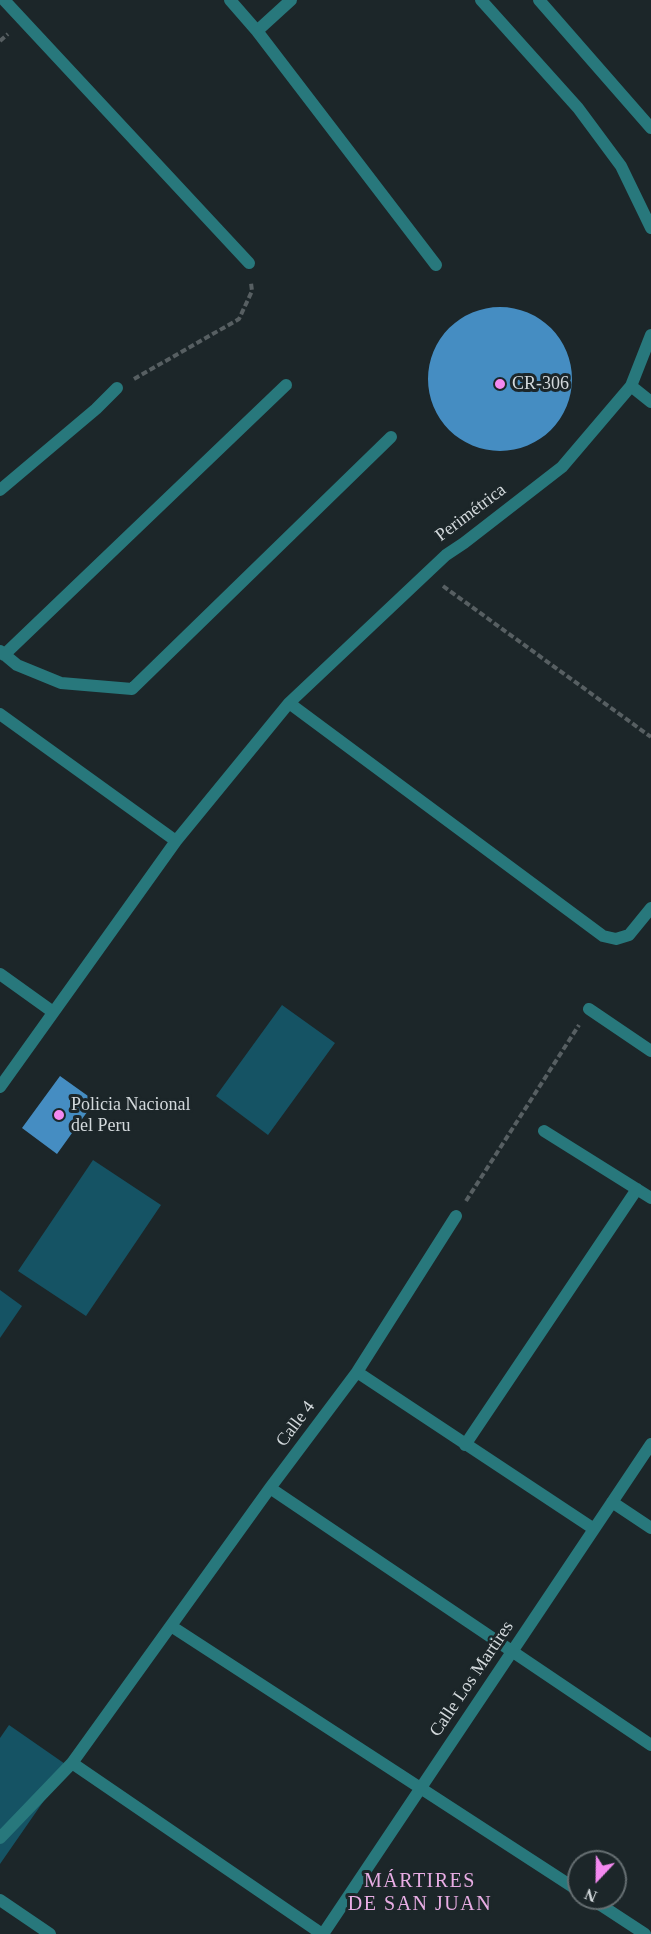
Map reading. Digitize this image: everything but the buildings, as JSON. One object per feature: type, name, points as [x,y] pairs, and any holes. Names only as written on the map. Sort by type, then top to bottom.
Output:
[{"type":"street","points":[[4,0],[249,263]]},
{"type":"street","points":[[230,0],[257,31],[436,265]]},
{"type":"street","points":[[257,31],[291,0]]},
{"type":"street","points":[[481,0],[578,108],[621,166],[651,228]]},
{"type":"street","points":[[540,0],[651,128]]},
{"type":"street","name":"Perimétrica","points":[[0,1087],[176,841],[289,703],[446,555],[465,543],[562,467],[631,386],[651,335]]},
{"type":"street","points":[[286,385],[2,653],[17,665],[61,683],[132,689],[391,437]]},
{"type":"street","points":[[631,386],[651,402]]},
{"type":"street","points":[[0,490],[96,409],[117,388]]},
{"type":"street","points":[[289,703],[603,936],[616,939],[629,935],[651,908]]},
{"type":"street","points":[[0,714],[176,841]]},
{"type":"street","points":[[0,974],[53,1012]]},
{"type":"street","points":[[589,1009],[651,1051]]},
{"type":"street","points":[[544,1131],[651,1198]]},
{"type":"street","points":[[465,1445],[637,1189]]},
{"type":"street","name":"Calle 4","points":[[0,1838],[72,1764],[270,1488],[357,1372],[456,1216]]},
{"type":"street","points":[[357,1372],[594,1529]]},
{"type":"street","name":"Calle Los Martires","points":[[322,1934],[651,1444]]},
{"type":"street","points":[[270,1488],[651,1745]]},
{"type":"street","points":[[612,1502],[651,1528]]},
{"type":"street","points":[[171,1626],[567,1883]]},
{"type":"street","points":[[72,1764],[322,1934]]},
{"type":"street","points":[[0,1900],[50,1934]]},
{"type":"street","points":[[608,1910],[645,1934]]},
{"type":"path","points":[[117,388],[239,319],[252,291],[249,263]]},
{"type":"path","points":[[426,573],[651,737]]},
{"type":"path","points":[[456,1216],[589,1009]]},
{"type":"shaded area","points":[[282,1005],[335,1043],[268,1135],[216,1096]]},
{"type":"shaded area","points":[[93,1160],[161,1205],[86,1316],[18,1271]]},
{"type":"shaded area","points":[[0,1290],[22,1306],[0,1338]]},
{"type":"shaded area","points":[[9,1725],[68,1766],[0,1864],[0,1738]]},
{"type":"place","name":"CR-306","points":[[500,384]]},
{"type":"place","name":"Policia Nacional del Peru","points":[[59,1115]]},
{"type":"district","name":"MÁRTIRES DE SAN JUAN","points":[[420,1894]]}]
